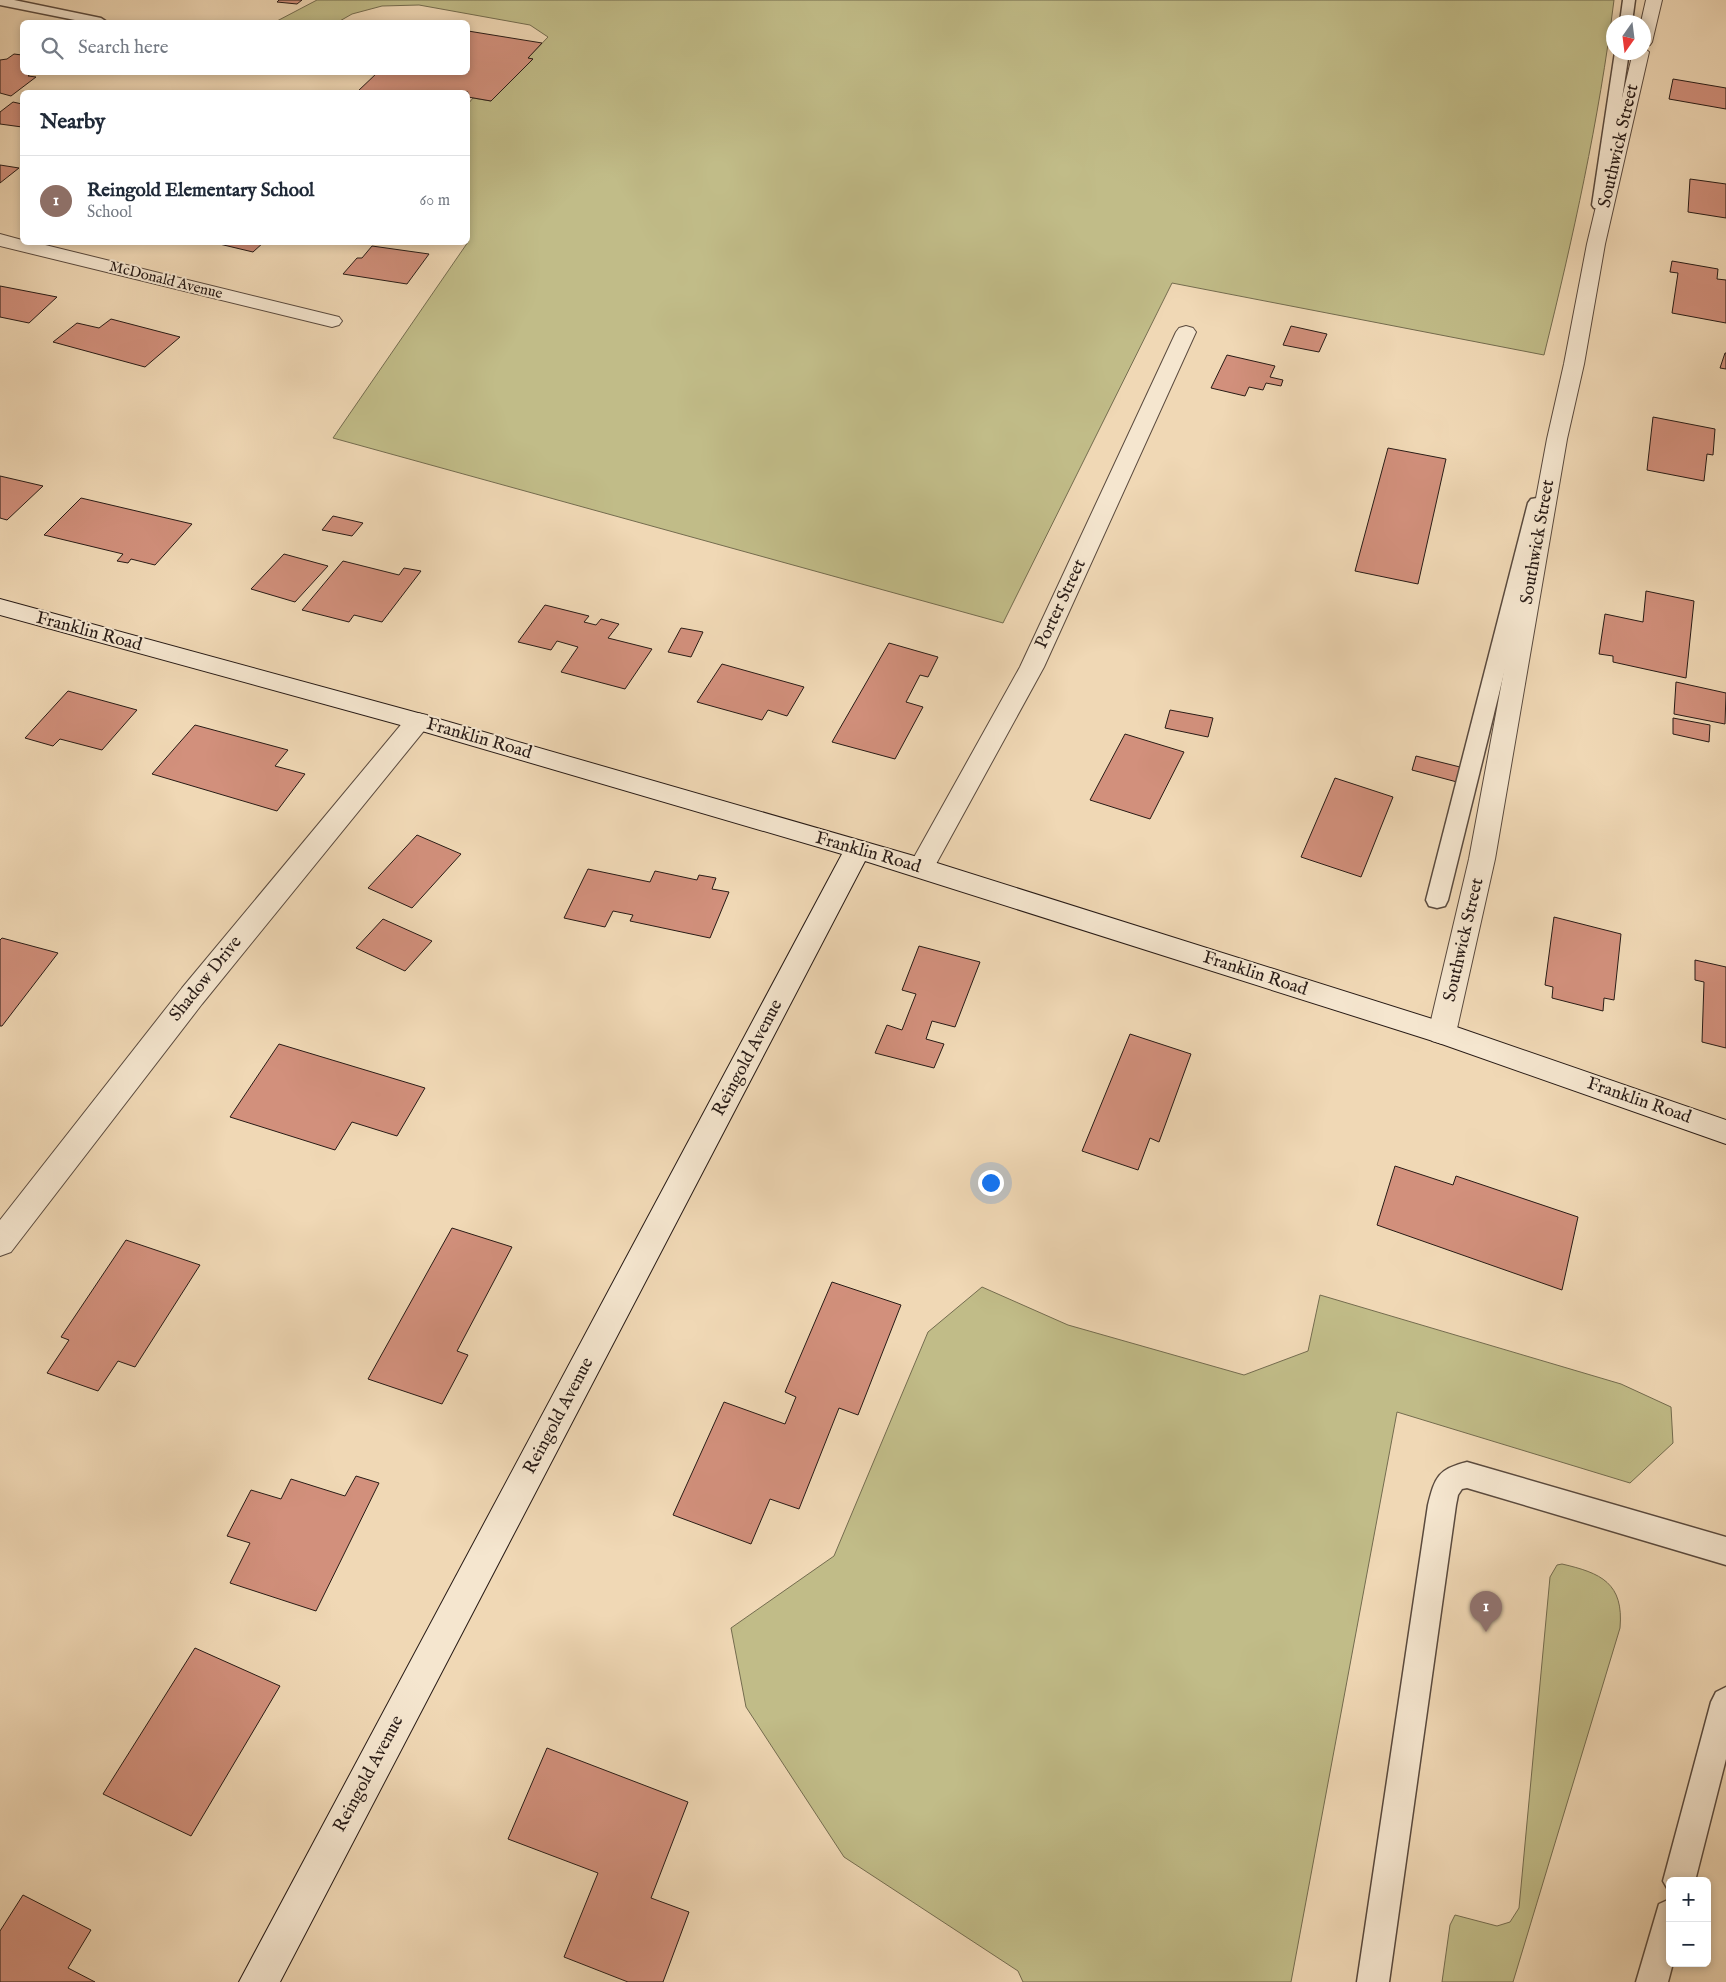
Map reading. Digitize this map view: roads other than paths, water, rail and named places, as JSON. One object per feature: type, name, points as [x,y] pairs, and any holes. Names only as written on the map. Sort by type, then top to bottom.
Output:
[{"type":"street","points":[[1650,15],[1654,0]]},
{"type":"street","name":"Southwick Street","points":[[1442,1033],[1482,859],[1557,439],[1596,244],[1639,60]]},
{"type":"street","name":"McDonald Avenue","points":[[0,240],[20,245]]},
{"type":"street","name":"McDonald Avenue","points":[[20,245],[332,321]]},
{"type":"street","name":"Porter Street","points":[[921,868],[1032,667],[1186,332]]},
{"type":"street","name":"Franklin Road","points":[[0,607],[418,721],[921,868],[1442,1033],[1726,1132]]},
{"type":"street","name":"Shadow Drive","points":[[0,1243],[192,996],[418,721]]},
{"type":"street","name":"Reingold Avenue","points":[[259,1982],[858,850]]},
{"type":"lane","points":[[1627,15],[1629,0]]},
{"type":"lane","points":[[0,1],[91,20]]},
{"type":"lane","points":[[1437,900],[1581,325],[1621,60]]},
{"type":"lane","points":[[1373,1982],[1442,1505],[1446,1489],[1454,1478],[1467,1474],[1726,1551]]},
{"type":"lane","points":[[1680,1877],[1726,1702]]},
{"type":"lane","points":[[1652,1982],[1668,1922]]},
{"type":"place","name":"Reingold Elementary School","points":[[1486,1632]]}]
